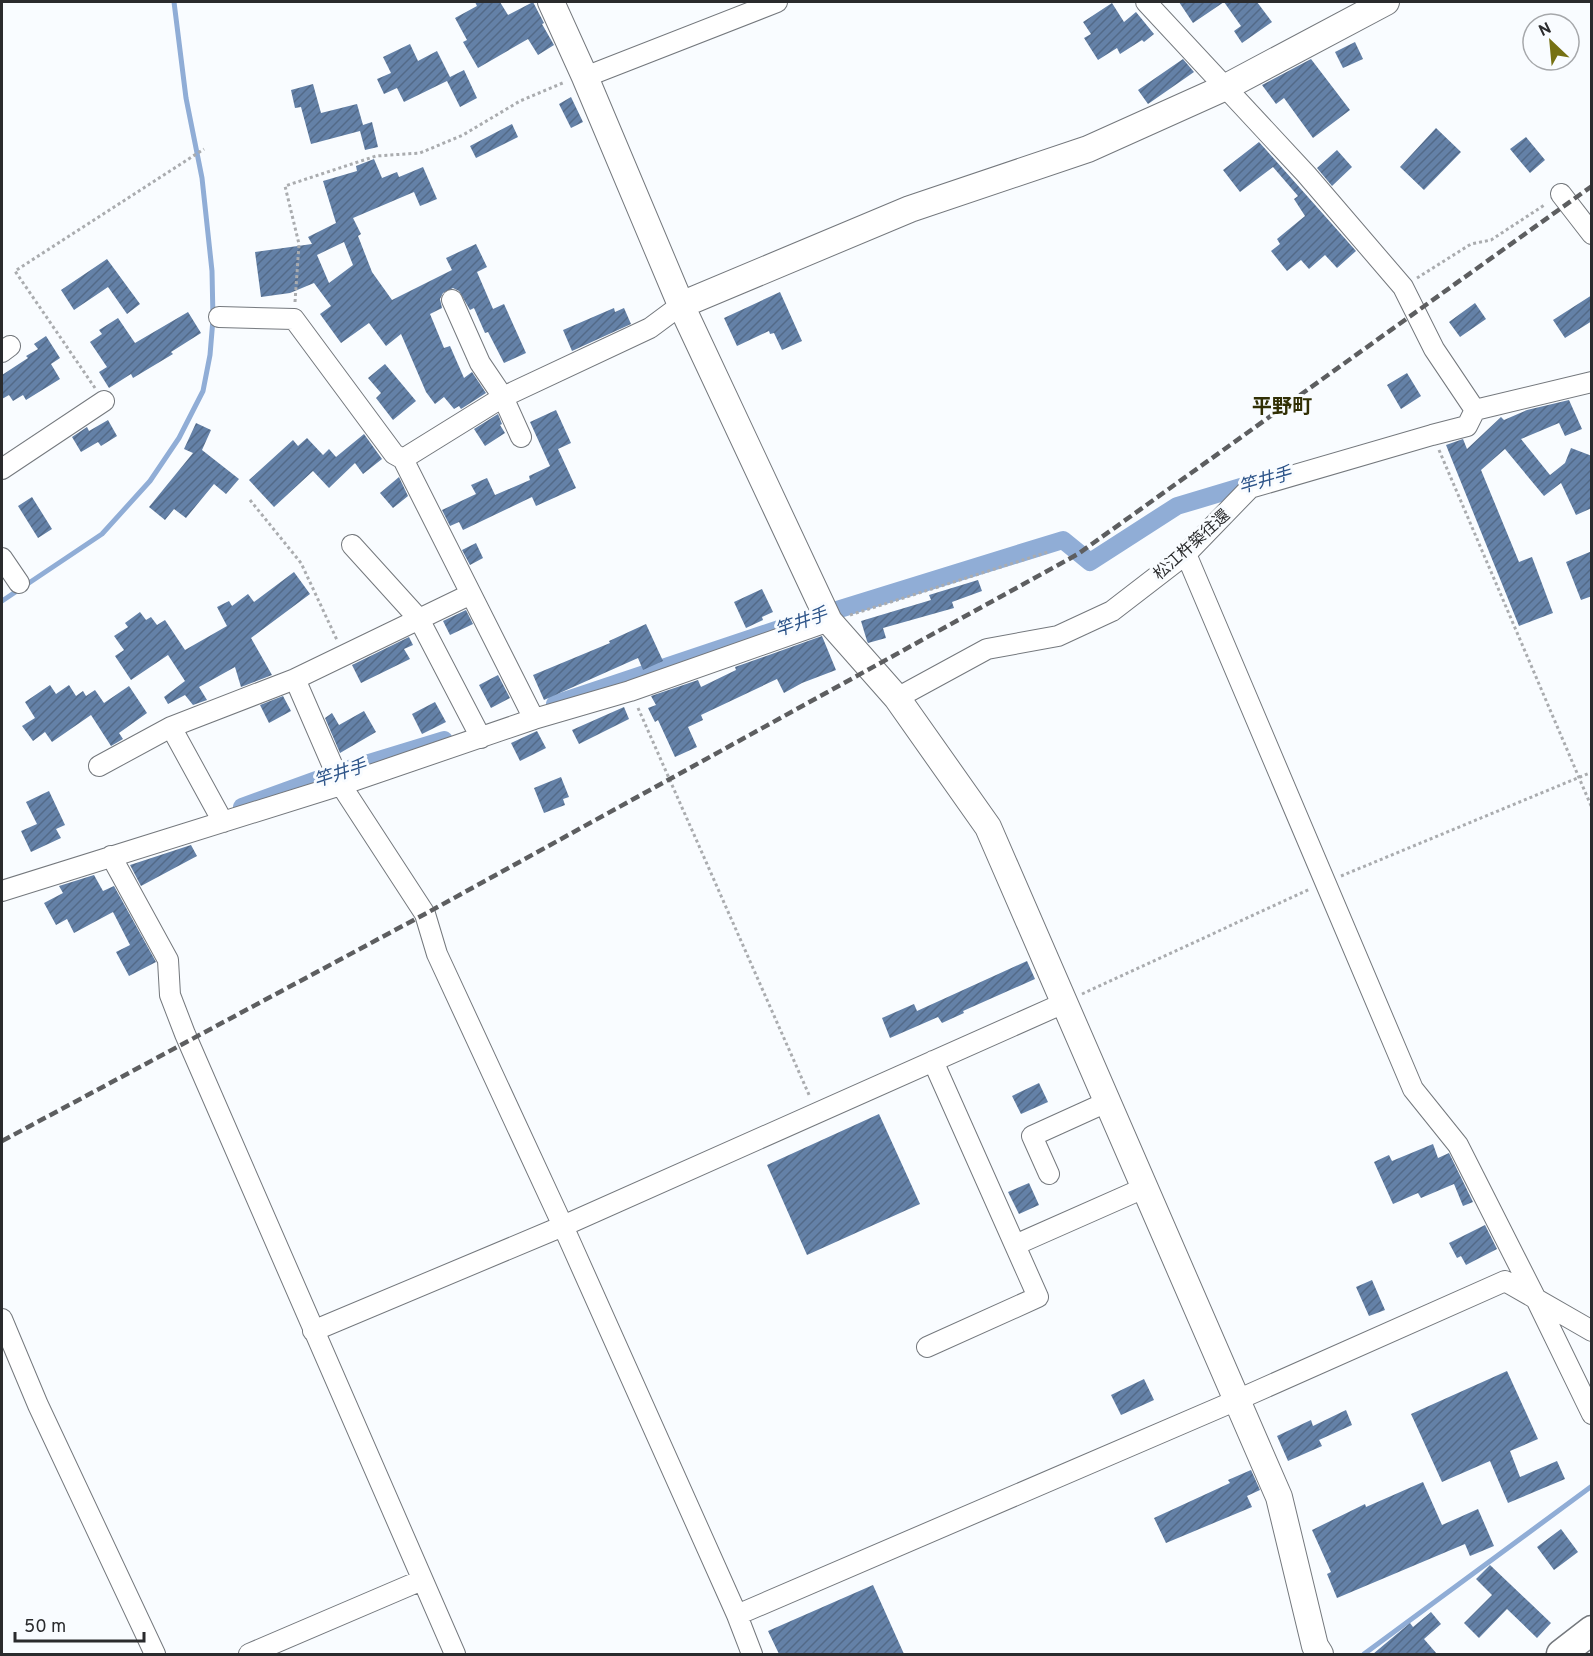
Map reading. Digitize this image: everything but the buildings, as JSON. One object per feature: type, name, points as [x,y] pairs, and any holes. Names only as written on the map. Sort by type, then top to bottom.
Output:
[{"type":"main road","points":[[1561,1654],[1592,1630]]},
{"type":"street","points":[[551,2],[681,305],[829,621],[897,698],[988,827],[1279,1497],[1315,1646],[1320,1654]]},
{"type":"street","points":[[585,77],[777,2]]},
{"type":"street","points":[[1146,2],[1306,174],[1403,287],[1434,349],[1475,410],[1592,382]]},
{"type":"street","points":[[404,459],[503,397],[650,328],[681,305],[910,209],[1088,149],[1226,87],[1386,2]]},
{"type":"street","points":[[1561,194],[1592,234]]},
{"type":"street","points":[[452,300],[480,363],[503,397],[521,437]]},
{"type":"street","points":[[219,316],[294,319],[394,454],[404,459],[534,719]]},
{"type":"street","points":[[2,469],[104,401]]},
{"type":"street","name":"松江杵築往還","points":[[897,698],[987,649],[1058,636],[1112,611],[1186,554],[1250,488],[1467,426],[1475,410]]},
{"type":"street","points":[[352,545],[419,619],[481,738]]},
{"type":"street","points":[[1186,554],[1413,1089],[1458,1145],[1592,1414]]},
{"type":"street","points":[[2,558],[19,583]]},
{"type":"street","points":[[99,766],[171,727],[295,679],[471,594]]},
{"type":"street","points":[[2,891],[341,785],[534,719],[630,691],[829,621]]},
{"type":"street","points":[[295,679],[341,785],[424,914],[437,954],[563,1226],[752,1654]]},
{"type":"street","points":[[171,727],[223,822]]},
{"type":"street","points":[[111,856],[168,960],[170,995],[185,1034],[455,1654]]},
{"type":"street","points":[[313,1331],[563,1226],[1064,1003]]},
{"type":"street","points":[[927,1347],[1038,1297],[933,1061]]},
{"type":"street","points":[[1049,1174],[1032,1136],[1107,1102]]},
{"type":"street","points":[[1015,1245],[1144,1188]]},
{"type":"street","points":[[736,1615],[1237,1401],[1505,1281],[1592,1332]]},
{"type":"street","points":[[2,1319],[48,1426],[155,1654]]},
{"type":"street","points":[[249,1654],[422,1580]]},
{"type":"path","points":[[294,319],[299,244],[285,186],[376,156],[420,153],[463,135],[520,101],[556,85],[585,77]]},
{"type":"path","points":[[104,401],[15,271],[204,149]]},
{"type":"path","points":[[1403,287],[1471,244],[1491,240],[1561,194]]},
{"type":"path","points":[[1432,435],[1592,808]]},
{"type":"path","points":[[250,500],[301,563],[345,655]]},
{"type":"path","points":[[829,621],[1048,552]]},
{"type":"path","points":[[630,691],[816,1112]]},
{"type":"path","points":[[1064,1003],[1324,883],[1592,772]]},
{"type":"waterway","points":[[2,601],[102,534],[150,481],[179,438],[203,391],[210,355],[213,319],[212,271],[202,178],[186,98],[174,2]]},
{"type":"waterway","name":"竿井手","points":[[814,617],[1063,540],[1090,562],[1177,506],[1257,482]]},
{"type":"waterway","name":"竿井手","points":[[555,704],[782,628]]},
{"type":"waterway","name":"竿井手","points":[[242,807],[333,774],[444,740]]},
{"type":"waterway","points":[[1364,1654],[1592,1486]]},
{"type":"railway","points":[[2,1141],[425,914],[1078,554],[1592,186]]},
{"type":"district","name":"平野町","points":[[1282,406]]}]
